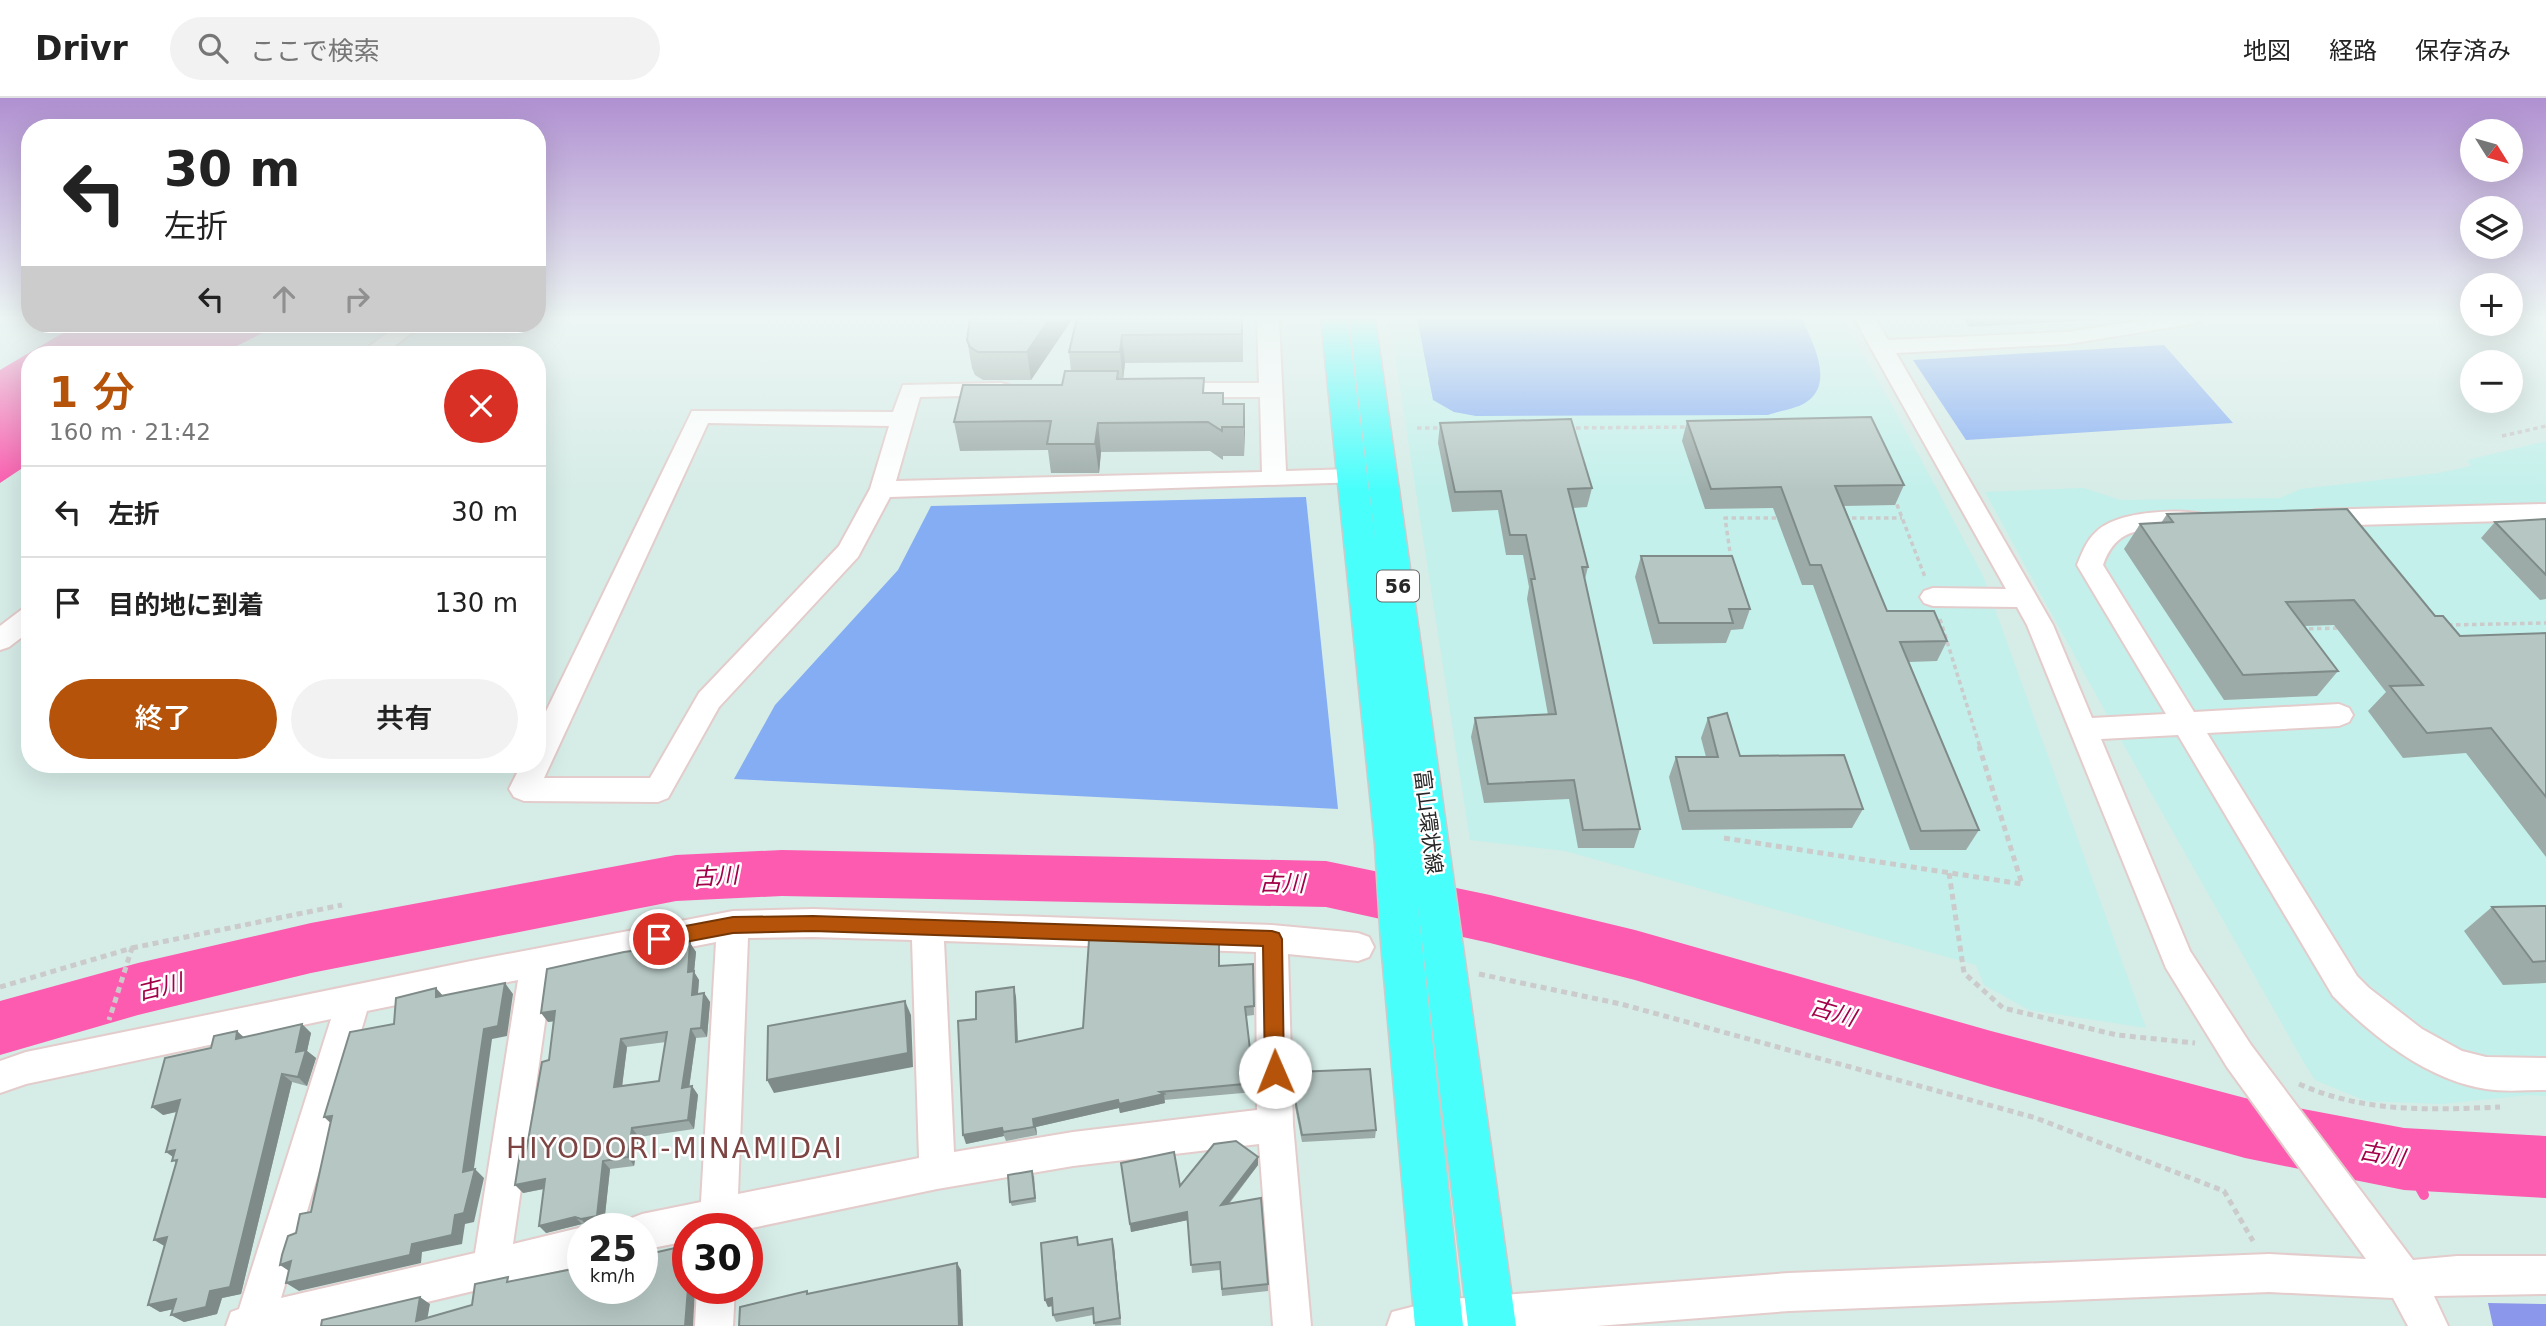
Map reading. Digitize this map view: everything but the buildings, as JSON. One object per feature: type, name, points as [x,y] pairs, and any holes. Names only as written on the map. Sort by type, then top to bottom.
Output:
[{"type":"main road","name":"富山環状線","points":[[1341,375],[1394,844],[1428,1324]]},
{"type":"main road","name":"富山環状線","points":[[1370,375],[1432,855],[1463,964],[1491,1321]]},
{"type":"street","points":[[1271,375],[1274,479]]},
{"type":"street","points":[[1899,375],[2040,625],[2177,958],[2239,1056],[2404,1280],[2429,1326]]},
{"type":"street","points":[[531,773],[524,789],[658,790],[709,700],[849,551],[882,489],[911,390],[1022,390]]},
{"type":"street","points":[[1147,390],[1272,390]]},
{"type":"street","points":[[546,741],[700,416],[904,419]]},
{"type":"street","points":[[882,489],[1353,477]]},
{"type":"street","points":[[2284,519],[2546,512]]},
{"type":"street","points":[[2230,520],[2133,523],[2108,532],[2094,548],[2090,565],[2345,986],[2360,1003],[2449,1062],[2485,1073],[2546,1074]]},
{"type":"street","points":[[1933,597],[2025,598]]},
{"type":"street","points":[[0,640],[21,624]]},
{"type":"street","points":[[2084,729],[2339,715]]},
{"type":"street","points":[[0,1077],[26,1068],[355,999],[733,925],[813,923],[1272,939],[1358,947]]},
{"type":"street","points":[[719,1213],[733,925]]},
{"type":"street","points":[[927,927],[937,1172]]},
{"type":"street","points":[[1272,939],[1275,1125],[1292,1326]]},
{"type":"street","points":[[491,1268],[537,963]]},
{"type":"street","points":[[249,1324],[355,999]]},
{"type":"street","points":[[755,1213],[937,1172],[1073,1149],[1275,1125]]},
{"type":"street","points":[[249,1324],[567,1250]]},
{"type":"street","points":[[1428,1324],[1491,1321],[1789,1292],[2269,1273],[2404,1280],[2457,1275],[2546,1275]]},
{"type":"street","points":[[714,1326],[715,1304]]},
{"type":"path","points":[[2502,436],[2546,426]]},
{"type":"path","points":[[1567,428],[1690,427]]},
{"type":"path","points":[[1418,428],[1445,428]]},
{"type":"path","points":[[1724,838],[2022,884],[1933,597],[1894,495]]},
{"type":"path","points":[[1731,562],[1725,518],[1793,518]]},
{"type":"path","points":[[1834,518],[1902,518]]},
{"type":"path","points":[[2436,625],[2546,623]]},
{"type":"path","points":[[2290,629],[2343,628]]},
{"type":"path","points":[[1949,873],[1964,973],[2003,1008],[2117,1035],[2201,1043]]},
{"type":"path","points":[[0,987],[132,948],[342,905]]},
{"type":"path","points":[[98,1055],[132,948]]},
{"type":"path","points":[[1463,964],[1621,1004],[2036,1118],[2224,1191],[2258,1251]]},
{"type":"path","points":[[2290,1079],[2320,1095],[2379,1107],[2428,1110],[2510,1106]]},
{"type":"shaded area","points":[[0,375],[21,375],[21,469],[0,483]]},
{"type":"shaded area","points":[[1398,375],[1875,375],[1983,576],[2146,1028],[2029,1010],[1984,985],[1976,965],[1565,851],[1470,840]]},
{"type":"shaded area","points":[[1428,375],[1820,375],[1814,395],[1805,403],[1768,415],[1476,416],[1454,412],[1433,400]]},
{"type":"shaded area","points":[[1923,375],[2191,375],[2233,423],[1966,440]]},
{"type":"shaded area","points":[[2546,441],[2546,1096],[2529,1095],[2442,1104],[2366,1101],[2315,1080],[2303,1061],[2117,733],[1985,492],[2084,488],[2120,500],[2280,498],[2301,489],[2439,473],[2471,466],[2467,460]]},
{"type":"shaded area","points":[[1306,497],[1338,809],[734,779],[775,705],[898,570],[931,506]]},
{"type":"shaded area","points":[[2488,1303],[2546,1304],[2546,1326],[2493,1326]]},
{"type":"waterway","name":"古川","points":[[0,1028],[138,989],[311,948],[676,878],[782,873],[1326,884],[1490,919],[1635,955],[1991,1059],[2245,1128],[2404,1159],[2546,1167]]},
{"type":"waterway","points":[[2404,1159],[2424,1195]]},
{"type":"district","name":"HIYODORI-MINAMIDAI","points":[[675,1148]]},
{"type":"route","points":[[659,939],[733,925],[813,923],[1272,939],[1275,1072]]}]
